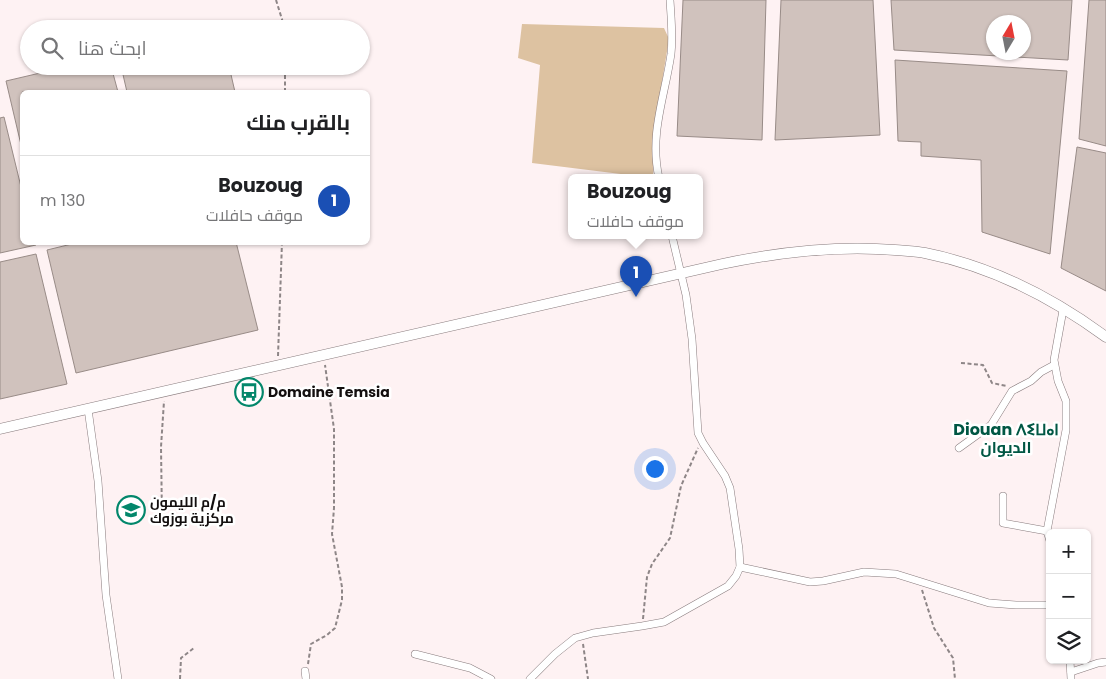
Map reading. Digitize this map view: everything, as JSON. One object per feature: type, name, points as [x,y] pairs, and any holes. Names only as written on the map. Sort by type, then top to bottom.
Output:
[{"type":"main road","points":[[0,429],[743,260],[822,248],[867,248],[914,252],[953,260],[1012,282],[1054,303],[1106,337]]},
{"type":"street","points":[[659,174],[655,136],[672,39],[670,0]]},
{"type":"street","points":[[530,679],[565,645],[575,638],[593,633],[642,626],[672,618],[728,586],[740,567],[730,488],[726,476],[698,432],[692,339],[686,295],[673,239]]},
{"type":"street","points":[[1048,529],[1066,430],[1066,401],[1054,365],[1054,352],[1064,310]]},
{"type":"street","points":[[959,448],[991,426],[1010,394],[1017,387],[1054,365]]},
{"type":"street","points":[[88,409],[98,481],[106,595],[118,679]]},
{"type":"street","points":[[1003,496],[1003,523],[1046,531]]},
{"type":"street","points":[[740,567],[810,582],[864,572],[896,574],[989,603],[1046,604]]},
{"type":"street","points":[[415,654],[470,668],[491,679]]},
{"type":"street","points":[[1071,676],[1098,663],[1106,662]]},
{"type":"street","points":[[305,670],[306,679]]},
{"type":"path","points":[[276,0],[282,20]]},
{"type":"path","points":[[285,75],[285,90]]},
{"type":"path","points":[[277,366],[282,245]]},
{"type":"path","points":[[305,670],[308,664],[311,644],[335,628],[342,600],[342,587],[332,534],[334,508],[334,429],[323,355]]},
{"type":"path","points":[[961,363],[983,365],[992,383],[1017,387]]},
{"type":"path","points":[[162,518],[161,447],[165,392]]},
{"type":"path","points":[[642,626],[647,577],[652,564],[670,538],[681,486],[702,441]]},
{"type":"path","points":[[919,581],[934,628],[953,658],[955,679]]},
{"type":"path","points":[[582,636],[588,679]]},
{"type":"path","points":[[180,679],[181,658],[194,648]]},
{"type":"shaded area","points":[[522,24],[664,28],[669,39],[655,125],[653,174],[621,174],[532,163],[540,65],[518,58]]},
{"type":"building","points":[[683,0],[766,0],[762,140],[677,136]]},
{"type":"building","points":[[781,0],[873,0],[880,135],[775,140]]},
{"type":"building","points":[[891,0],[1072,0],[1068,60],[1031,58],[1031,15],[986,15],[986,55],[894,50]]},
{"type":"building","points":[[1089,0],[1106,0],[1106,146],[1079,139]]},
{"type":"building","points":[[895,60],[1067,71],[1050,254],[982,232],[981,160],[921,156],[921,142],[898,141]]},
{"type":"building","points":[[32,75],[113,75],[117,90],[20,90],[20,140],[6,81]]},
{"type":"building","points":[[123,75],[231,75],[235,90],[127,90]]},
{"type":"building","points":[[4,117],[20,183],[20,245],[36,245],[0,253],[0,118]]},
{"type":"building","points":[[1077,147],[1106,153],[1106,291],[1061,268]]},
{"type":"building","points":[[68,245],[237,245],[258,330],[76,373],[47,250]]},
{"type":"building","points":[[36,254],[67,384],[0,399],[0,262]]},
{"type":"place","name":"Bouzoug","points":[[636,297]]},
{"type":"place","name":"Domaine Temsia","points":[[249,392]]},
{"type":"place","name":"م/م الليمون مركزية بوزوك","points":[[131,510]]},
{"type":"district","name":"Diouan ⴷⵉⵡⴰⵏ الديوان","points":[[1006,438]]}]
